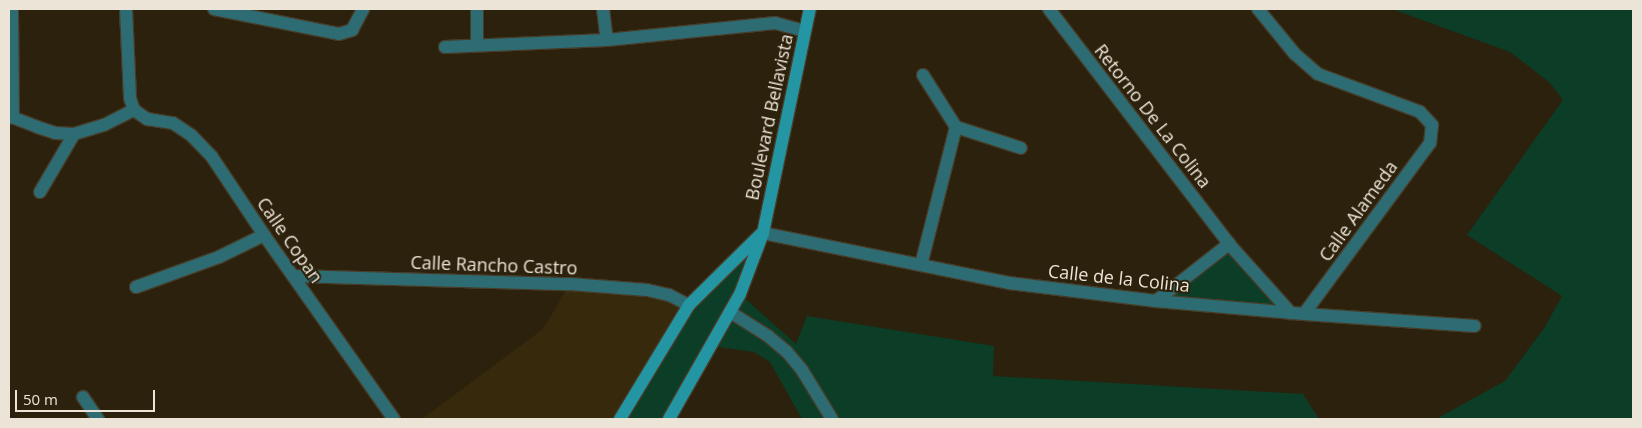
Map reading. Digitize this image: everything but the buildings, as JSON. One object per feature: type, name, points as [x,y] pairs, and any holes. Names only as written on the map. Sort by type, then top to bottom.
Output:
[{"type":"main road","name":"Boulevard Bellavista","points":[[669,419],[740,294],[763,233],[810,9]]},
{"type":"main road","points":[[620,419],[689,305],[763,233]]},
{"type":"street","points":[[12,9],[11,117],[55,132],[74,134],[104,124],[134,110],[130,98],[126,9]]},
{"type":"street","points":[[214,9],[339,34],[352,30],[363,9]]},
{"type":"street","points":[[477,9],[477,45]]},
{"type":"street","points":[[604,9],[607,40]]},
{"type":"street","name":"Retorno De La Colina","points":[[1049,9],[1229,244],[1298,313]]},
{"type":"street","name":"Calle Alameda","points":[[1258,9],[1295,54],[1318,74],[1420,112],[1432,125],[1430,143],[1298,313]]},
{"type":"street","points":[[445,47],[607,40],[775,23],[805,31]]},
{"type":"street","points":[[924,76],[956,127],[1021,148]]},
{"type":"street","name":"Calle Copan","points":[[134,110],[147,119],[173,124],[190,135],[212,157],[264,235],[394,419]]},
{"type":"street","points":[[922,265],[956,127]]},
{"type":"street","points":[[40,192],[74,134]]},
{"type":"street","name":"Calle de la Colina","points":[[763,233],[1009,283],[1156,301],[1475,326]]},
{"type":"street","points":[[136,287],[219,257],[264,235]]},
{"type":"street","points":[[1156,301],[1229,244]]},
{"type":"street","name":"Calle Rancho Castro","points":[[294,276],[570,284],[647,290],[669,295],[689,305]]},
{"type":"street","points":[[730,312],[768,336],[787,352],[802,370],[832,419]]},
{"type":"street","points":[[83,396],[98,419]]},
{"type":"shaded area","points":[[570,284],[689,305],[620,419],[422,419],[543,329]]},
{"type":"green space","points":[[1392,9],[1633,9],[1633,419],[1436,419],[1505,381],[1545,327],[1562,296],[1467,235],[1563,100],[1549,82],[1510,52]]},
{"type":"green space","points":[[763,233],[740,294],[796,344],[807,316],[994,346],[993,376],[1303,394],[1319,419],[802,419],[770,362],[754,352],[711,346],[669,419],[620,419],[689,305]]},
{"type":"green space","points":[[1229,244],[1291,313],[1156,301]]}]
